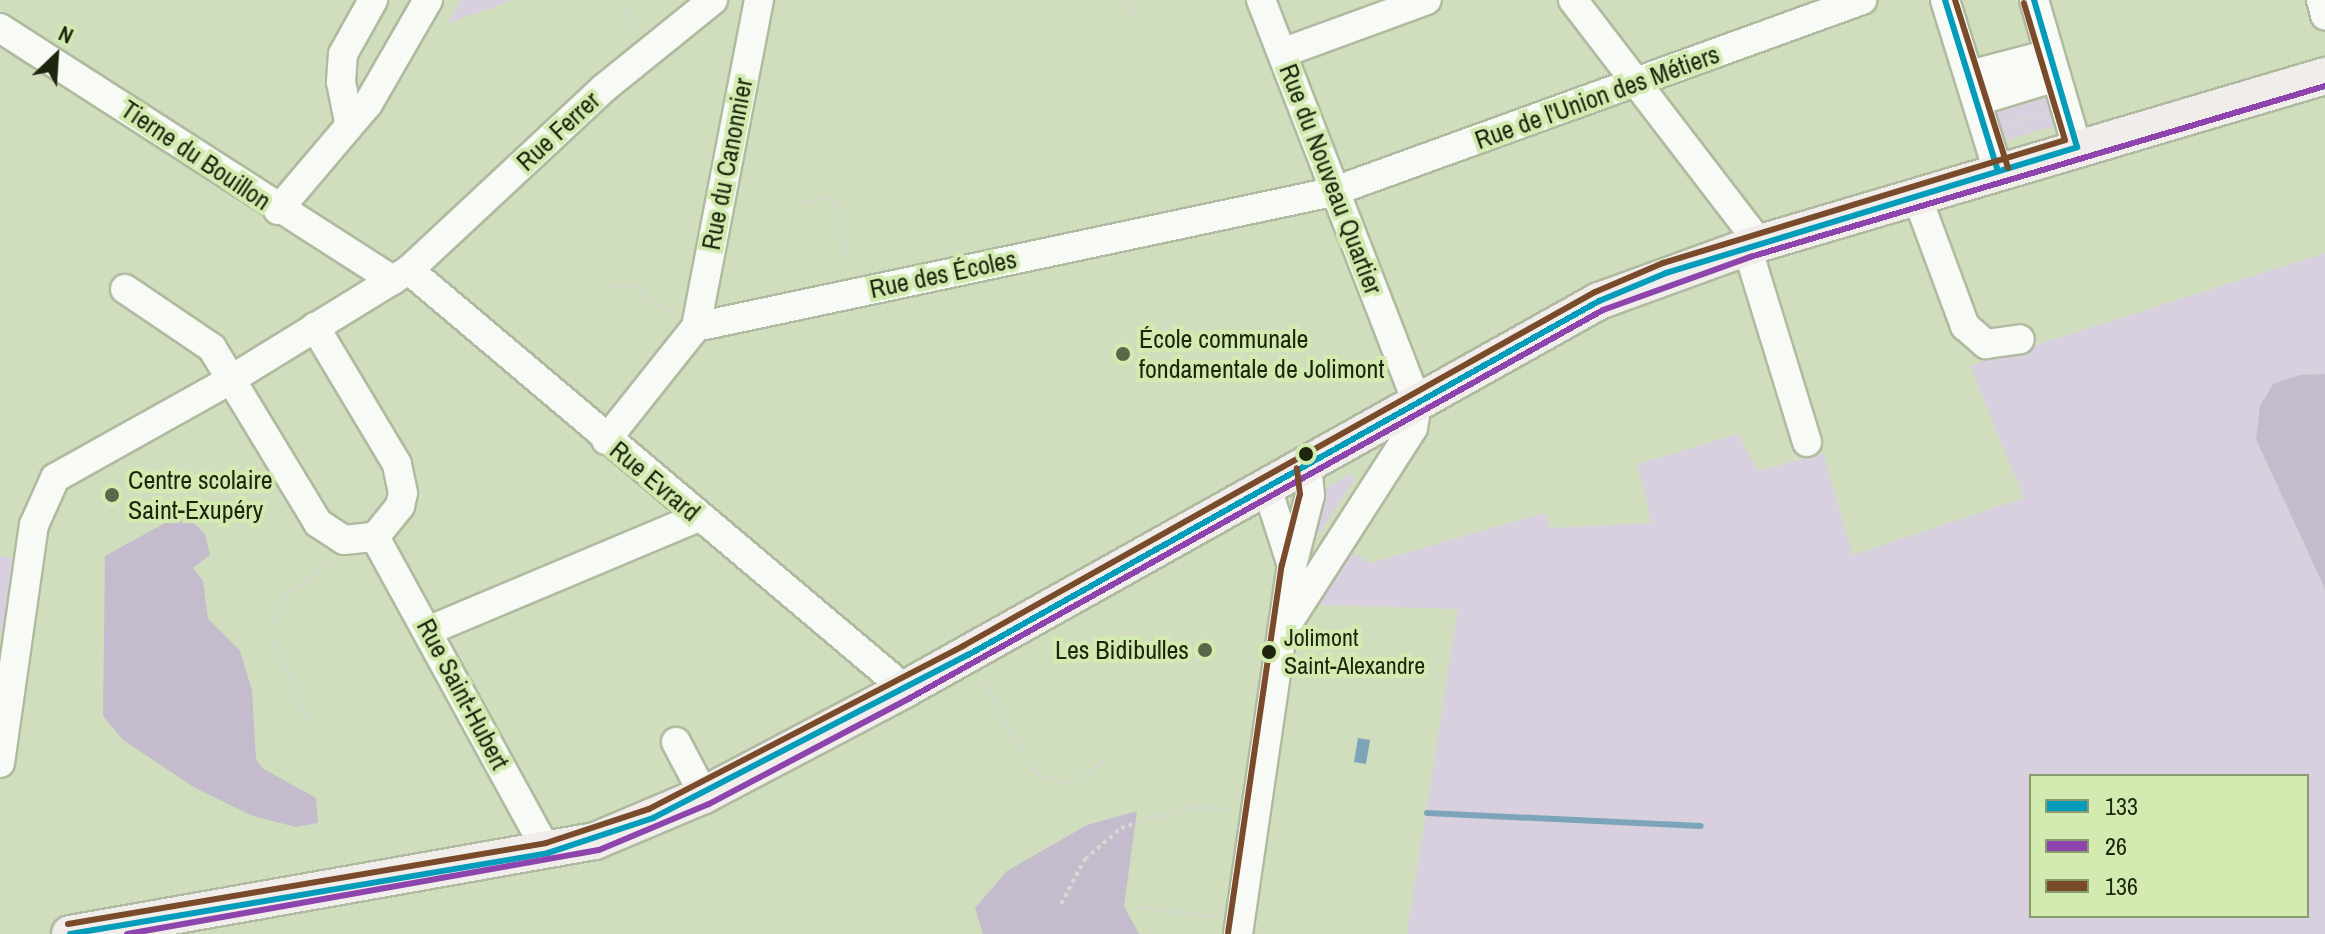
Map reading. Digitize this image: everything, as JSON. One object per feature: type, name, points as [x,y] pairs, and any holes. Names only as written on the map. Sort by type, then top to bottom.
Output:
[{"type":"main road","points":[[70,934],[548,853],[595,841],[704,795],[905,689],[1599,301],[1754,246],[2077,147],[2325,76]]},
{"type":"street","points":[[359,113],[341,82],[343,54],[373,0]]},
{"type":"street","points":[[278,210],[359,113],[428,0]]},
{"type":"street","name":"Rue Ferrer","points":[[0,763],[34,525],[48,488],[70,469],[230,380],[401,275],[644,55],[713,0]]},
{"type":"street","name":"Rue du Canonnier","points":[[696,327],[759,0]]},
{"type":"street","name":"Rue du Nouveau Quartier","points":[[1261,0],[1332,192],[1417,403]]},
{"type":"street","points":[[1282,53],[1427,0]]},
{"type":"street","points":[[1573,0],[1639,83],[1754,246],[1807,442]]},
{"type":"street","name":"Rue de l'Union des Métiers","points":[[1332,192],[1862,0]]},
{"type":"street","points":[[1945,0],[1998,171]]},
{"type":"street","points":[[2034,0],[2077,147]]},
{"type":"street","points":[[2321,0],[2325,15]]},
{"type":"street","name":"Tierne du Bouillon","points":[[0,28],[278,210],[401,275]]},
{"type":"street","points":[[1973,88],[2052,65]]},
{"type":"street","name":"Rue des Écoles","points":[[696,327],[1332,192]]},
{"type":"street","points":[[1917,197],[1965,326],[1986,344],[2020,339]]},
{"type":"street","name":"Rue Evrard","points":[[401,275],[606,440],[905,689]]},
{"type":"street","points":[[125,289],[212,348],[318,523],[362,539],[400,506],[403,493],[397,464],[315,327]]},
{"type":"street","points":[[606,440],[696,327]]},
{"type":"street","points":[[1285,627],[1413,428],[1417,403]]},
{"type":"street","points":[[1239,927],[1292,566],[1310,495],[1307,467]]},
{"type":"street","points":[[1267,488],[1292,566]]},
{"type":"street","points":[[430,630],[699,517]]},
{"type":"street","name":"Rue Saint-Hubert","points":[[362,539],[430,630],[548,853]]},
{"type":"street","points":[[676,742],[704,795]]},
{"type":"path","points":[[624,0],[644,55]]},
{"type":"path","points":[[1124,0],[1138,19]]},
{"type":"path","points":[[1986,129],[2066,107]]},
{"type":"path","points":[[804,203],[828,198],[837,205],[852,294]]},
{"type":"path","points":[[606,285],[639,289],[696,327]]},
{"type":"path","points":[[306,716],[273,642],[272,619],[286,597],[362,539]]},
{"type":"path","points":[[968,655],[1035,774],[1067,784],[1111,758]]},
{"type":"path","points":[[1061,904],[1085,859],[1103,841],[1144,817],[1189,807],[1257,812]]},
{"type":"path","points":[[1136,907],[1239,927]]},
{"type":"shaded area","points":[[461,0],[513,0],[447,24]]},
{"type":"shaded area","points":[[2048,92],[2057,125],[2002,142],[1992,108]]},
{"type":"shaded area","points":[[2325,253],[2325,374],[2300,375],[2260,406],[2256,439],[2325,589],[2325,934],[1407,934],[1458,609],[1318,605],[1353,553],[1370,563],[1544,513],[1550,528],[1651,523],[1638,464],[1738,434],[1758,471],[1823,453],[1853,555],[2024,498],[1970,366]]},
{"type":"shaded area","points":[[2325,374],[2325,589],[2256,439],[2260,406],[2273,384],[2300,375]]},
{"type":"shaded area","points":[[1352,473],[1354,480],[1319,534],[1315,533],[1327,488]]},
{"type":"shaded area","points":[[183,513],[205,534],[210,555],[193,568],[203,581],[208,619],[240,651],[252,690],[256,759],[262,768],[316,798],[318,823],[296,827],[253,816],[195,788],[123,740],[103,716],[105,556]]},
{"type":"shaded area","points":[[0,556],[30,560],[19,634],[0,632]]},
{"type":"shaded area","points":[[1137,811],[1124,906],[1139,934],[983,934],[975,908],[1007,871],[1087,825]]},
{"type":"water","points":[[1358,738],[1370,740],[1366,764],[1354,762]]},
{"type":"waterway","points":[[1427,813],[1701,826]]},
{"type":"transit line","name":"133","points":[[1945,0],[1998,171]]},
{"type":"transit line","name":"136","points":[[1955,0],[2008,168]]},
{"type":"transit line","name":"133","points":[[2034,0],[2077,147]]},
{"type":"transit line","name":"136","points":[[68,924],[546,843],[649,809],[963,646],[1595,292],[1663,263],[2065,140],[2024,3]]},
{"type":"transit line","name":"26","points":[[127,934],[599,850],[709,804],[910,698],[1603,310],[1750,257],[2325,86]]},
{"type":"transit line","name":"133","points":[[70,934],[548,853],[653,818],[968,655],[1599,301],[1666,273],[2077,147]]},
{"type":"transit line","name":"136","points":[[1228,933],[1282,565],[1300,494],[1297,468]]},
{"type":"place","name":"École communale fondamentale de Jolimont","points":[[1123,354]]},
{"type":"place","name":"Centre scolaire Saint-Exupéry","points":[[112,495]]},
{"type":"place","name":"Les Bidibulles","points":[[1205,650]]},
{"type":"place","name":"Jolimont Saint-Alexandre","points":[[1269,652]]}]
